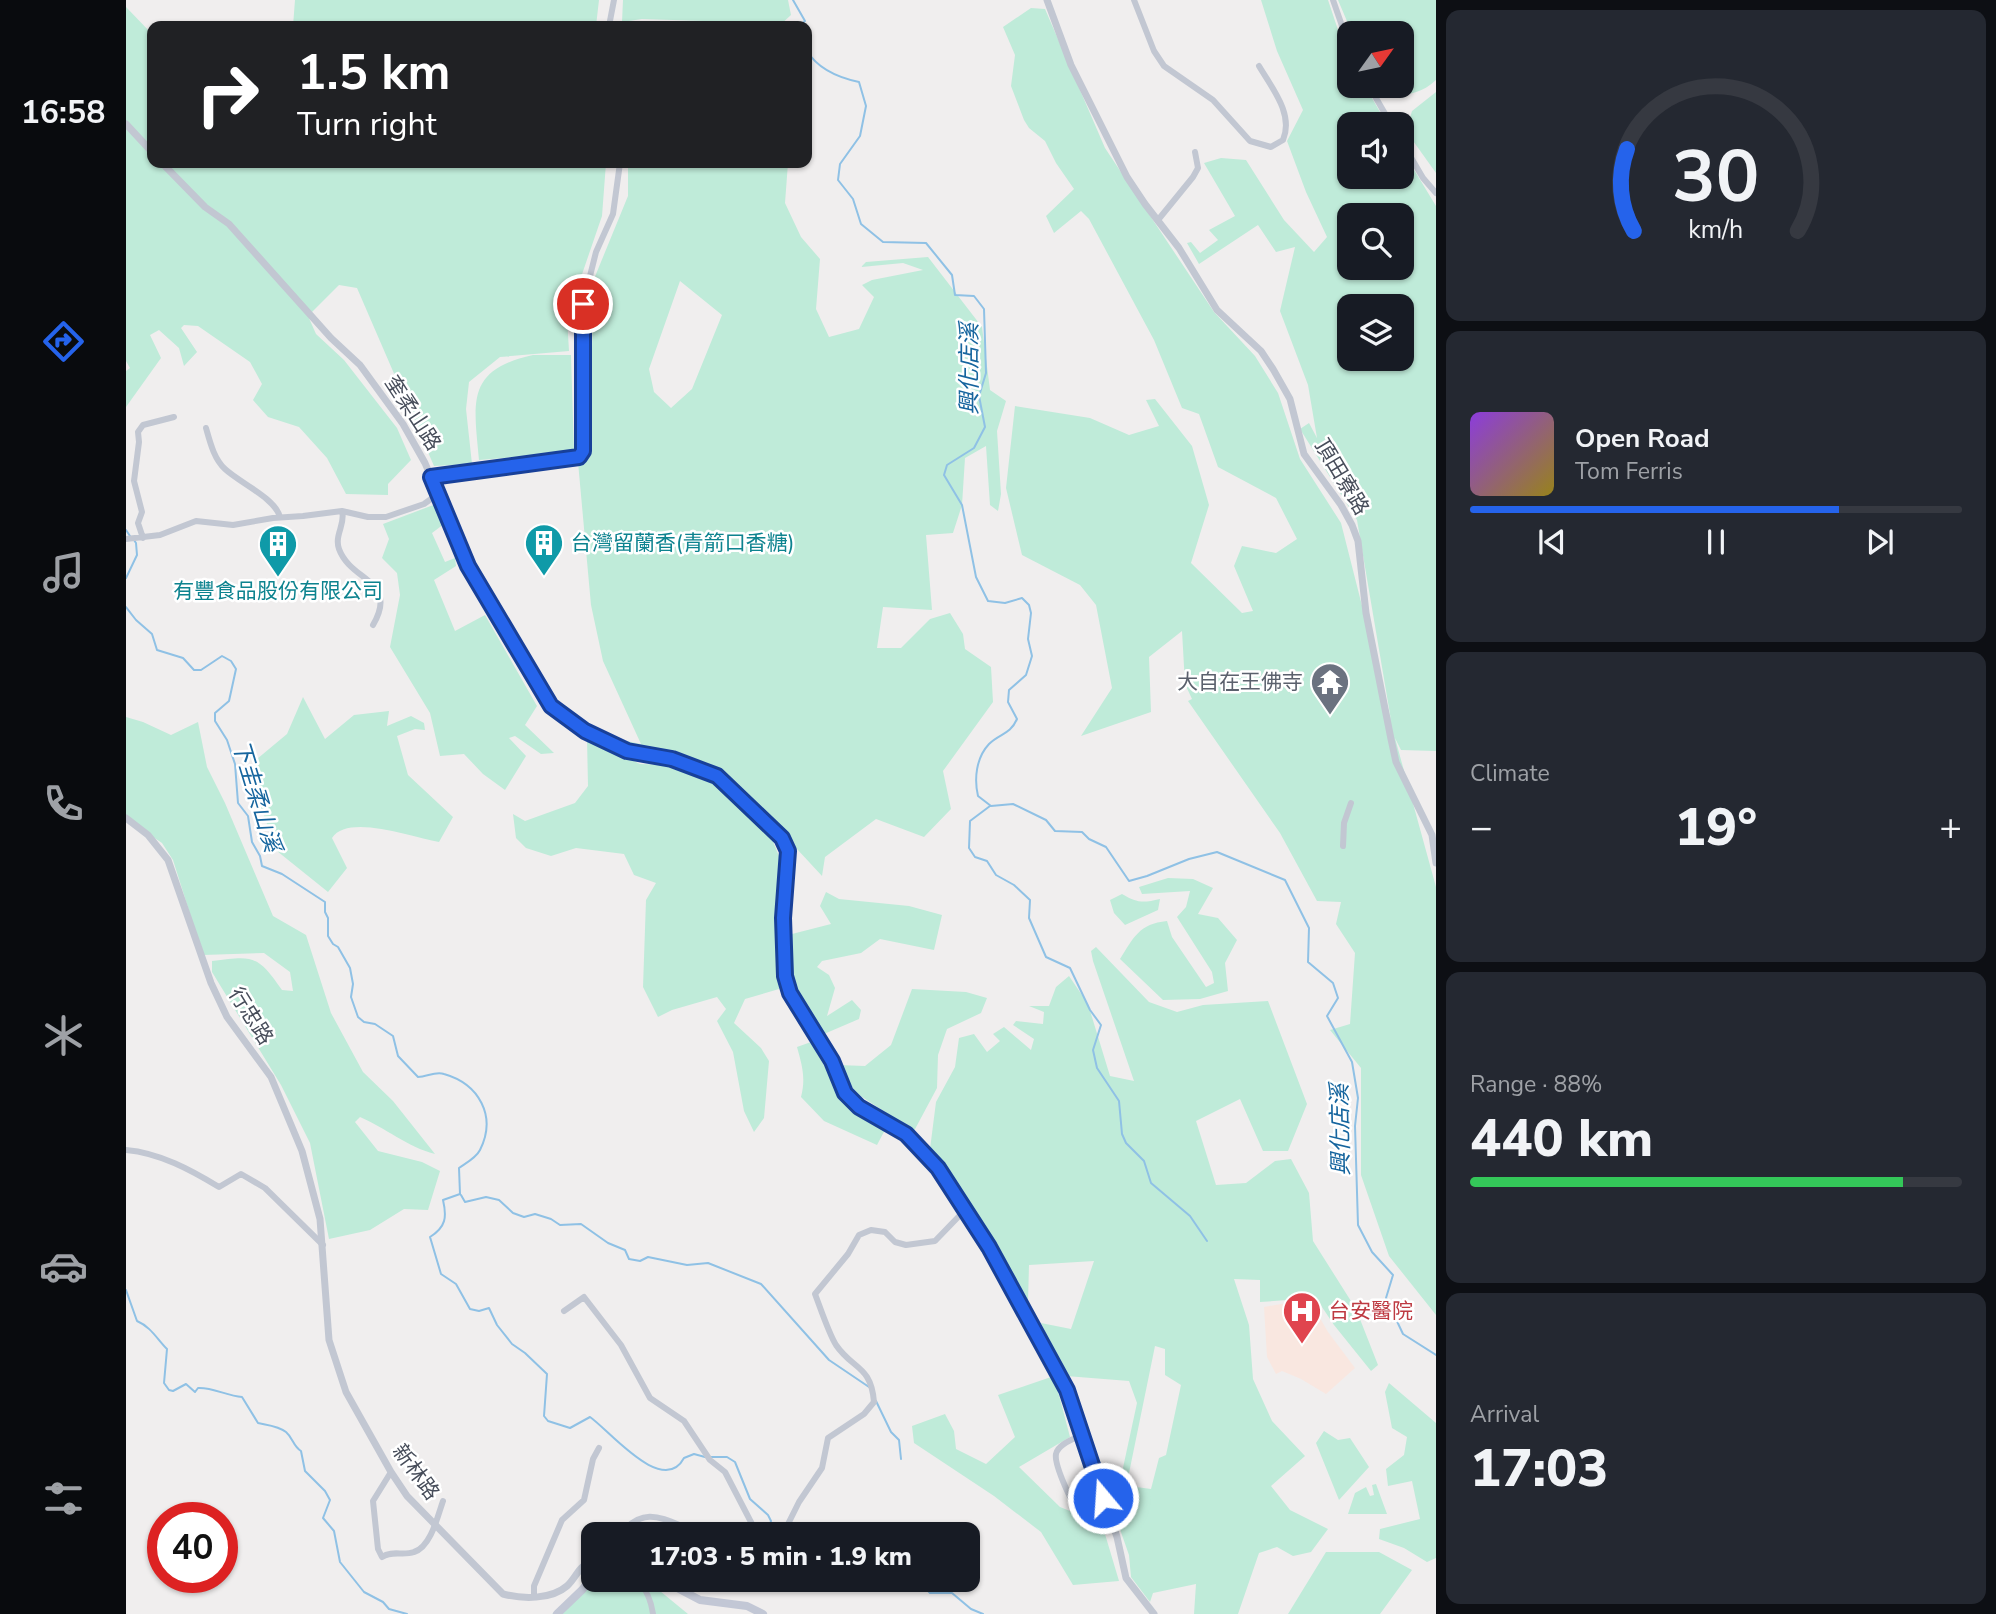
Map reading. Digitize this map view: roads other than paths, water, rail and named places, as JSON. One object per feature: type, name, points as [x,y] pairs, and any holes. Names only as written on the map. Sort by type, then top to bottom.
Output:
[{"type":"main road","points":[[557,1614],[581,1591]]},
{"type":"main road","points":[[685,1592],[700,1600],[747,1606],[763,1614]]},
{"type":"street","points":[[610,21],[614,0]]},
{"type":"street","name":"頂田寮路","points":[[1047,0],[1071,65],[1127,177],[1180,248],[1217,310],[1261,351],[1273,369],[1290,399],[1304,454],[1352,525],[1358,541],[1366,613],[1396,762],[1432,835],[1436,863]]},
{"type":"street","points":[[1134,0],[1154,51],[1164,66],[1213,100],[1250,141],[1271,147],[1283,140],[1286,130],[1285,117],[1282,104],[1259,66]]},
{"type":"street","points":[[1333,0],[1340,21]]},
{"type":"street","points":[[126,124],[147,147]]},
{"type":"street","points":[[1158,220],[1198,168],[1195,152]]},
{"type":"street","points":[[1414,163],[1436,193]]},
{"type":"street","name":"奎柔山路","points":[[167,168],[205,207],[229,224],[322,328],[360,365],[403,424],[431,477],[468,566],[551,706],[585,731],[627,751],[672,759],[717,776],[782,838],[788,851],[783,918],[785,976],[790,993],[832,1061],[845,1093],[859,1107],[906,1134],[938,1168],[989,1247],[1067,1390],[1120,1548],[1126,1578],[1153,1614]]},
{"type":"street","points":[[431,477],[579,457],[583,451],[583,304],[596,252],[613,214],[619,168]]},
{"type":"street","points":[[140,538],[138,523],[142,504],[134,481],[138,432],[143,425],[174,417]]},
{"type":"street","points":[[206,428],[224,468],[267,500],[278,510],[280,517]]},
{"type":"street","points":[[126,539],[160,535],[196,521],[233,525],[342,511],[368,517],[386,517],[428,501],[438,494]]},
{"type":"street","points":[[342,511],[344,516],[337,542],[342,556],[378,589],[382,609],[373,625]]},
{"type":"street","points":[[1343,846],[1344,823],[1350,803]]},
{"type":"street","name":"行忠路","points":[[126,818],[148,835],[167,860],[197,949],[226,1017],[271,1077],[302,1151],[320,1219],[323,1245]]},
{"type":"street","points":[[126,1150],[146,1153],[186,1167],[219,1187],[241,1174],[265,1188],[323,1245]]},
{"type":"street","points":[[789,1522],[822,1468],[828,1438],[864,1415],[874,1402],[873,1388],[867,1375],[836,1345],[815,1294],[848,1254],[859,1235],[872,1230],[885,1232],[894,1242],[906,1245],[935,1241],[964,1211]]},
{"type":"street","name":"新林路","points":[[323,1245],[329,1340],[346,1392],[407,1496],[503,1594],[519,1599],[554,1593],[568,1585],[581,1566]]},
{"type":"street","points":[[564,1311],[584,1297],[621,1345],[650,1398],[684,1421],[709,1460],[725,1472],[750,1522]]},
{"type":"street","points":[[1082,1435],[1060,1447],[1056,1453],[1057,1462],[1074,1507],[1083,1514],[1109,1516]]},
{"type":"street","points":[[534,1597],[534,1586],[562,1520],[584,1500],[593,1459],[599,1448]]},
{"type":"street","points":[[391,1472],[373,1502],[378,1549],[382,1557],[387,1553],[414,1552],[422,1548],[436,1526],[443,1501]]},
{"type":"street","points":[[632,1522],[646,1516],[657,1516],[674,1522]]},
{"type":"street","points":[[646,1592],[653,1614]]},
{"type":"waterway","name":"興化店溪","points":[[793,0],[805,21]]},
{"type":"waterway","name":"興化店溪","points":[[812,57],[830,72],[859,82],[866,106],[860,136],[840,164],[838,180],[853,199],[861,224],[883,242],[926,243],[952,275],[955,295],[974,296],[984,309],[986,373],[979,396],[985,427],[974,448],[947,465],[944,475],[962,505],[976,577],[988,601],[1005,603],[1022,598],[1029,605],[1031,613],[1028,639],[1032,656],[1026,675],[1009,690],[1008,702],[1017,719],[1008,731],[989,744],[981,756],[976,776],[978,796],[991,806],[1013,804],[1046,820],[1055,831],[1082,832],[1089,839],[1106,847],[1129,881],[1189,859],[1217,852],[1285,880],[1309,928],[1308,962],[1333,983],[1338,998],[1327,1016],[1352,1062],[1358,1098],[1355,1126],[1358,1225],[1372,1252],[1393,1275],[1386,1298],[1403,1334],[1436,1355]]},
{"type":"waterway","name":"下圭柔山溪","points":[[126,530],[130,536]]},
{"type":"waterway","name":"下圭柔山溪","points":[[126,578],[137,555],[134,540]]},
{"type":"waterway","name":"下圭柔山溪","points":[[126,607],[152,634],[157,650],[183,658],[194,670],[201,670],[222,656],[231,661],[236,669],[229,701],[215,713],[215,721],[227,740],[235,764],[238,803],[248,816],[252,842],[262,866],[282,874],[325,902],[328,936],[350,968],[353,984],[351,997],[358,1017],[393,1036],[398,1056],[418,1077],[441,1073],[456,1079],[467,1085],[482,1103],[486,1125],[480,1150],[459,1168],[460,1194],[443,1200],[444,1221],[430,1237],[441,1274],[456,1284],[470,1309],[479,1311],[489,1308],[497,1325],[512,1344],[547,1374],[544,1416],[548,1421],[570,1428],[590,1417],[636,1457],[663,1470],[675,1468],[684,1458],[694,1454],[705,1457]]},
{"type":"waterway","points":[[990,806],[970,821],[969,848],[975,857],[987,861],[996,875],[1014,885],[1030,900],[1029,918],[1046,957],[1070,968],[1090,1010],[1101,1025],[1093,1050],[1097,1068],[1119,1101],[1122,1134],[1126,1143],[1144,1161],[1151,1183],[1190,1216],[1207,1241]]},
{"type":"waterway","points":[[461,1195],[465,1202],[486,1197],[499,1200],[513,1213],[524,1217],[535,1214],[560,1225],[581,1224],[608,1243],[625,1250],[629,1259],[640,1261],[648,1257],[687,1265],[708,1263],[761,1284],[829,1360],[869,1387]]},
{"type":"waterway","points":[[126,1290],[137,1321],[150,1330],[167,1349],[164,1383],[169,1390],[173,1391],[186,1384],[195,1392],[198,1388],[203,1388],[242,1397],[258,1423],[286,1432],[301,1451],[305,1471],[330,1500],[323,1518],[334,1531],[340,1562],[364,1592],[383,1602],[389,1609],[407,1614]]},
{"type":"waterway","points":[[876,1401],[891,1432],[899,1440],[901,1459]]},
{"type":"waterway","name":"下圭柔山溪","points":[[711,1457],[727,1457],[735,1462],[750,1499],[768,1515],[771,1522]]},
{"type":"waterway","name":"下圭柔山溪","points":[[929,1592],[952,1593],[971,1609],[983,1614]]},
{"type":"place","name":"台灣留蘭香(青箭口香糖)","points":[[544,577]]},
{"type":"place","name":"有豐食品股份有限公司","points":[[278,578]]},
{"type":"place","name":"大自在王佛寺","points":[[1330,716]]},
{"type":"place","name":"台安醫院","points":[[1302,1345]]}]
